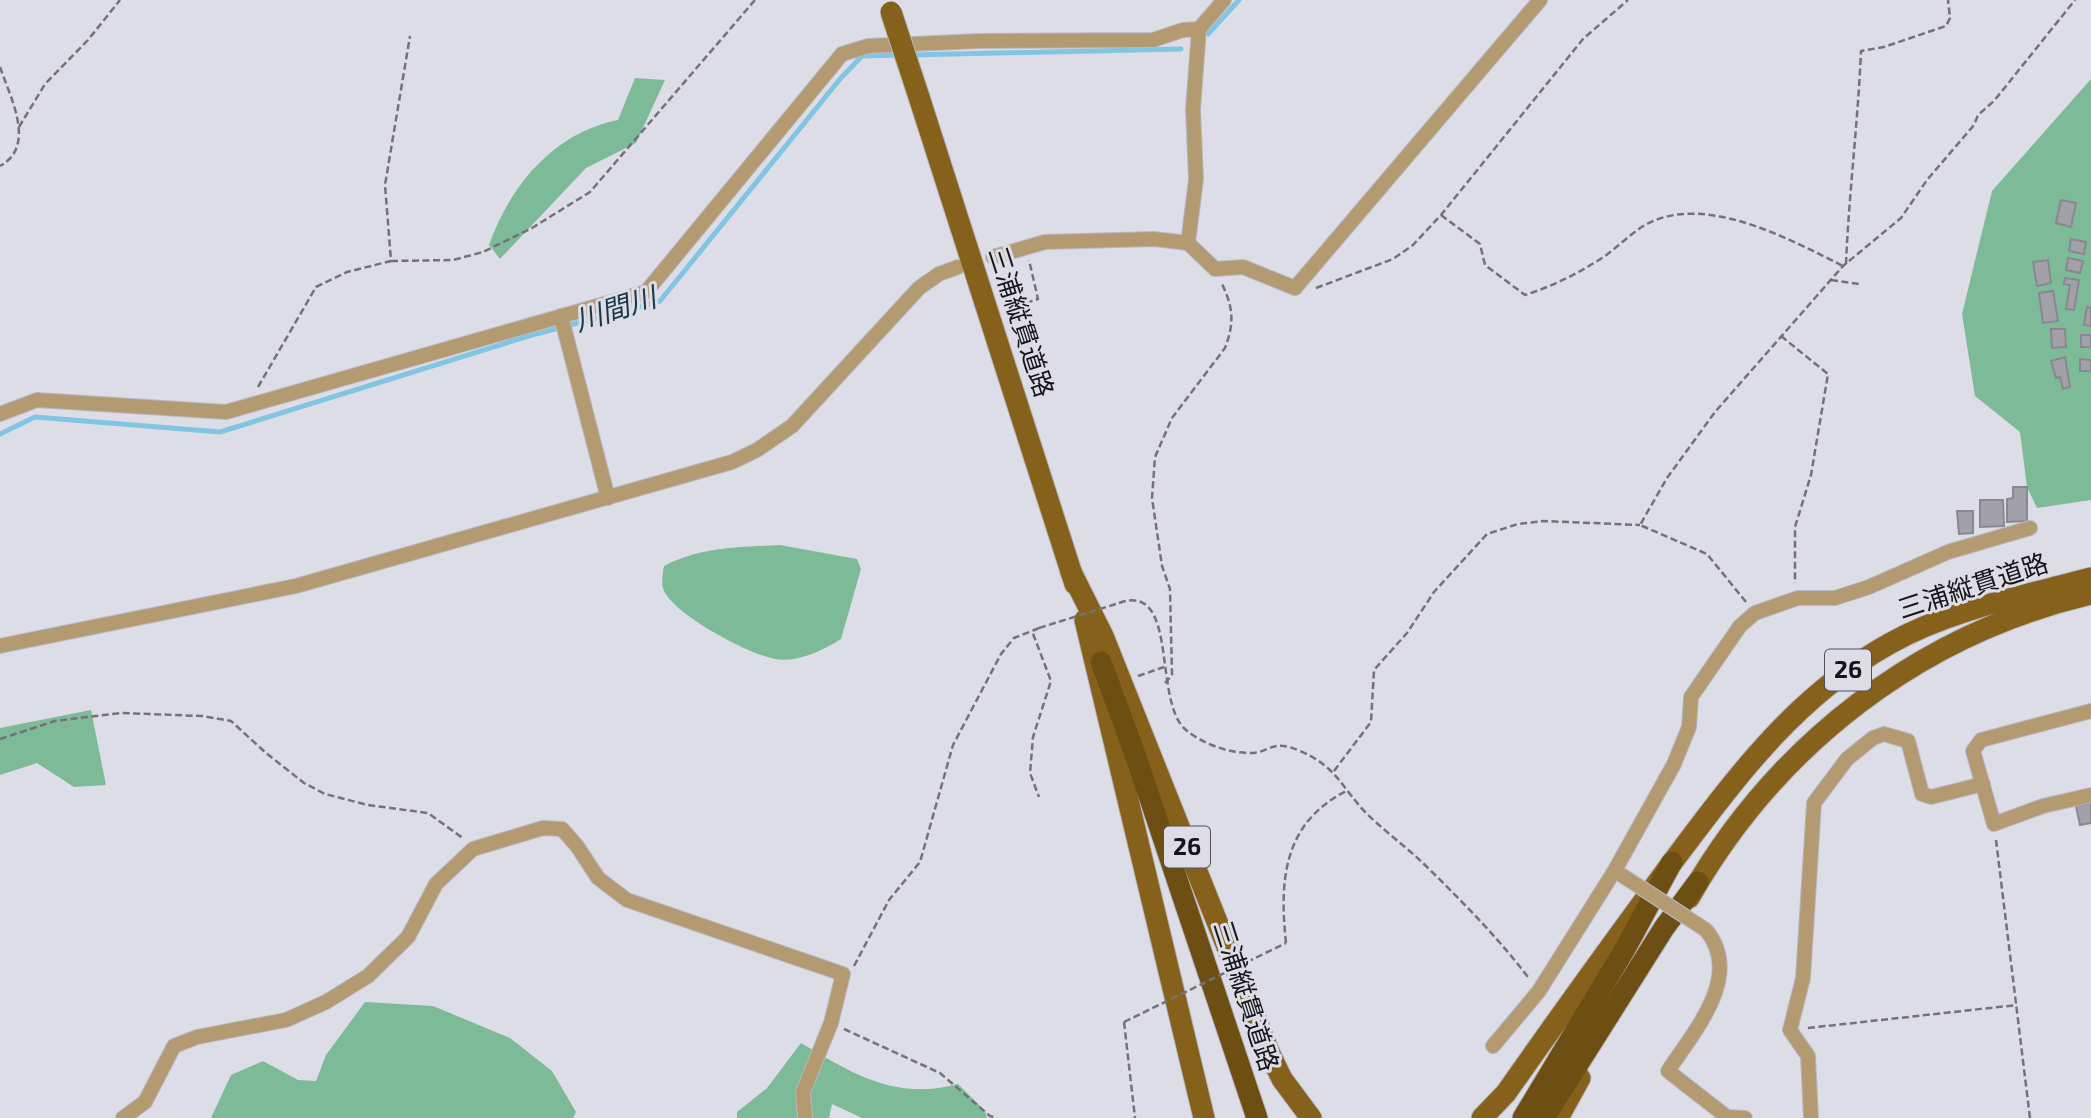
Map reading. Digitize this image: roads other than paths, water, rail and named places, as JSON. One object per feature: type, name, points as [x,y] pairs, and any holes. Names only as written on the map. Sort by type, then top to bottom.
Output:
[{"type":"highway","name":"26","points":[[1101,662],[1176,894]]},
{"type":"highway","name":"26","points":[[1523,1118],[1625,949],[1672,862]]},
{"type":"highway","name":"26","points":[[1545,1118],[1664,928],[1698,882]]},
{"type":"highway","name":"三浦縦貫道路","points":[[1176,894],[1245,1118]]},
{"type":"highway","name":"三浦縦貫道路","points":[[1176,894],[1257,1118]]},
{"type":"main road","name":"三浦縦貫道路","points":[[889,6],[1101,662]]},
{"type":"main road","name":"26","points":[[1071,572],[1103,636],[1269,1052],[1282,1079],[1311,1118]]},
{"type":"main road","name":"三浦縦貫道路","points":[[1672,862],[1729,784],[1766,743],[1800,709],[1859,662],[1912,632],[1939,622],[2091,578]]},
{"type":"main road","name":"三浦縦貫道路","points":[[1558,1118],[1698,882],[1743,820],[1796,758],[1840,717],[1886,681],[1983,628],[2018,614],[2091,594]]},
{"type":"main road","points":[[1080,600],[1204,1118]]},
{"type":"main road","name":"26","points":[[1482,1118],[1506,1093],[1672,862]]},
{"type":"street","points":[[1188,243],[1196,179],[1193,108],[1199,29],[1224,0]]},
{"type":"street","points":[[993,257],[1045,242],[1154,239],[1188,243],[1214,269],[1242,267],[1295,288],[1540,0]]},
{"type":"street","points":[[0,414],[37,400],[226,412],[428,357],[646,292],[842,54],[869,46],[966,41],[1153,40],[1183,30],[1199,29]]},
{"type":"street","points":[[0,646],[296,586],[732,462],[757,450],[792,426],[919,288],[939,274],[958,267]]},
{"type":"street","points":[[562,318],[608,498]]},
{"type":"street","points":[[1493,1046],[1539,991],[1618,872],[1674,764],[1689,727],[1691,697],[1740,626],[1755,613],[1798,598],[1835,598],[1869,587],[1948,552],[2030,528]]},
{"type":"street","points":[[2091,710],[1981,740],[1973,751],[1994,824],[2043,806],[2091,795]]},
{"type":"street","points":[[1811,1118],[1808,1056],[1790,1030],[1803,978],[1814,803],[1847,760],[1873,738],[1884,734],[1908,741],[1922,794],[1931,797],[1983,784]]},
{"type":"street","points":[[123,1118],[145,1102],[174,1046],[197,1037],[286,1020],[326,1002],[368,976],[408,937],[436,884],[473,849],[543,828],[562,830],[577,846],[598,878],[627,900],[843,974],[831,1023],[807,1074],[803,1092],[805,1118]]},
{"type":"street","points":[[1618,872],[1706,930],[1720,956],[1720,982],[1700,1022],[1668,1071],[1727,1116],[1745,1118]]},
{"type":"waterway","name":"川間川","points":[[1208,34],[1239,0]]},
{"type":"waterway","name":"川間川","points":[[910,55],[1181,49]]},
{"type":"waterway","name":"川間川","points":[[0,434],[35,417],[220,432],[532,335],[660,301],[840,79],[862,56],[901,55]]}]
